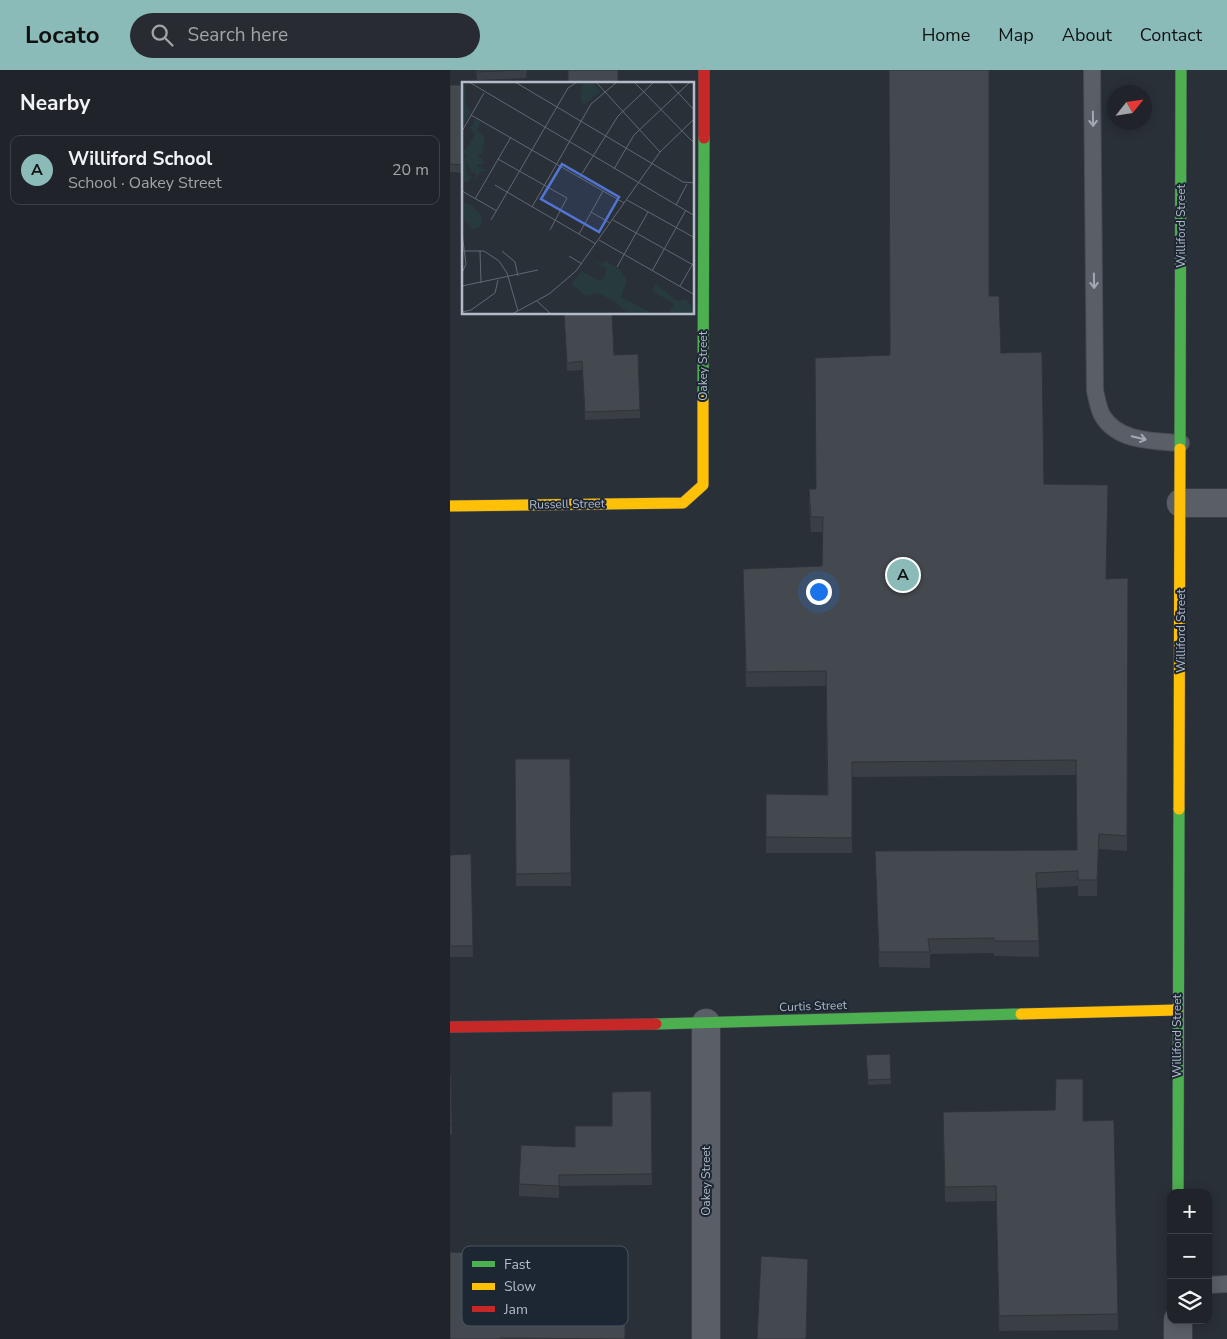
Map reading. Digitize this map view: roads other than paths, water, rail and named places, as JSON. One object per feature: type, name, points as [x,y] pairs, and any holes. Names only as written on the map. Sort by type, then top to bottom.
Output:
[{"type":"street","name":"Oakey Street","points":[[683,503],[702,485],[704,70]]},
{"type":"street","name":"Williford Street","points":[[1178,1189],[1177,1010],[1182,70]]},
{"type":"street","name":"Russell Street","points":[[450,506],[683,503]]},
{"type":"street","points":[[1181,503],[1227,503]]},
{"type":"street","name":"Curtis Street","points":[[450,1026],[706,1022],[1177,1010]]},
{"type":"street","name":"Oakey Street","points":[[706,1022],[706,1339]]},
{"type":"street","points":[[1178,1324],[1178,1339]]},
{"type":"lane","points":[[1092,70],[1095,392],[1102,415],[1121,434],[1149,440],[1181,443]]},
{"type":"lane","points":[[1212,1285],[1227,1284]]},
{"type":"place","name":"Williford School","points":[[903,575]]}]
